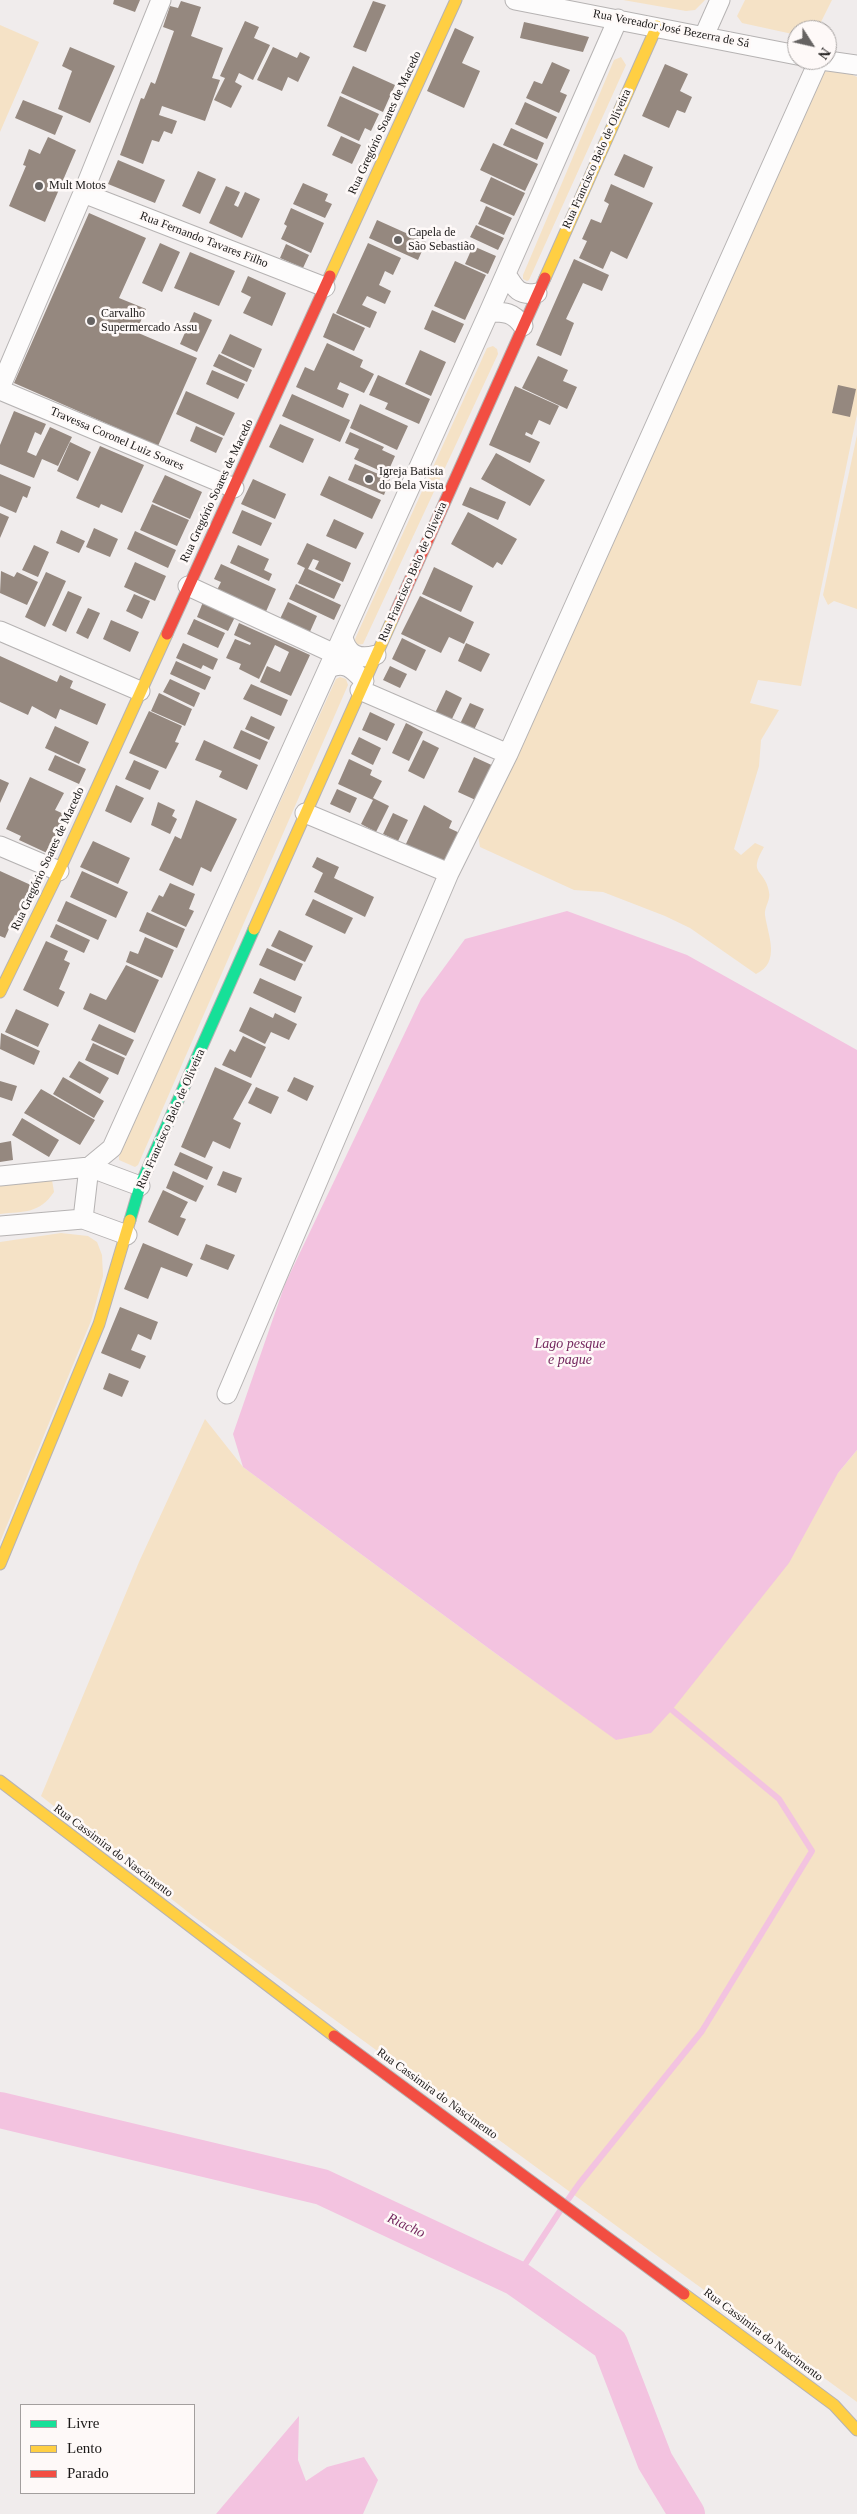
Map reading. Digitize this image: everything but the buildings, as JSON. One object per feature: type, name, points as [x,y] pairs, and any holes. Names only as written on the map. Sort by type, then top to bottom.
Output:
[{"type":"street","points":[[0,389],[83,193],[161,0]]},
{"type":"street","name":"Rua Gregório Soares de Macedo","points":[[0,992],[58,871],[456,0]]},
{"type":"street","name":"Rua Vereador José Bezerra de Sá","points":[[515,0],[787,53]]},
{"type":"street","points":[[704,36],[720,0]]},
{"type":"street","points":[[83,1219],[89,1166],[112,1148],[489,312],[618,19]]},
{"type":"street","name":"Rua Francisco Belo de Oliveira","points":[[0,1564],[99,1324],[127,1236],[140,1186],[656,26]]},
{"type":"street","points":[[837,62],[857,65]]},
{"type":"street","points":[[227,1394],[449,874],[508,754],[816,70]]},
{"type":"street","name":"Rua Fernando Tavares Filho","points":[[83,193],[325,287]]},
{"type":"street","points":[[506,274],[519,292],[526,294],[538,293]]},
{"type":"street","points":[[489,312],[507,312],[516,316],[523,326]]},
{"type":"street","name":"Travessa Coronel Luiz Soares","points":[[0,389],[234,488]]},
{"type":"street","points":[[188,586],[335,665],[344,665],[356,672],[362,686],[508,754]]},
{"type":"street","points":[[0,631],[140,692]]},
{"type":"street","name":"Rua Francisco Belo de Oliveira","points":[[343,637],[347,649],[354,655],[366,657],[376,654]]},
{"type":"street","points":[[305,814],[449,874]]},
{"type":"street","points":[[0,846],[58,871]]},
{"type":"street","points":[[0,1176],[89,1166],[140,1186]]},
{"type":"street","points":[[0,1226],[83,1219],[127,1236]]},
{"type":"street","name":"Rua Cassimira do Nascimento","points":[[0,1781],[296,2008],[834,2405],[857,2430]]},
{"type":"shaded area","points":[[623,0],[705,0],[695,10],[686,11]]},
{"type":"shaded area","points":[[745,0],[832,0],[822,20],[787,20],[787,33],[742,23],[737,16]]},
{"type":"shaded area","points":[[0,25],[39,42],[0,132]]},
{"type":"shaded area","points":[[621,57],[626,65],[527,281],[523,279],[523,275],[614,60]]},
{"type":"shaded area","points":[[844,71],[857,77],[857,414],[801,686],[758,680],[750,703],[779,710],[761,740],[759,766],[734,849],[741,855],[755,843],[764,847],[759,856],[757,868],[767,884],[769,892],[765,915],[771,956],[764,969],[756,974],[690,928],[665,916],[603,892],[574,890],[480,847],[478,835],[804,72]]},
{"type":"shaded area","points":[[493,346],[497,349],[498,354],[363,644],[356,645],[355,639],[487,348]]},
{"type":"shaded area","points":[[857,435],[857,609],[834,601],[828,605],[823,595]]},
{"type":"shaded area","points":[[340,677],[346,679],[348,685],[138,1165],[135,1167],[119,1160],[119,1156],[336,679]]},
{"type":"shaded area","points":[[47,1178],[52,1180],[54,1192],[43,1204],[24,1212],[0,1214],[0,1186]]},
{"type":"shaded area","points":[[61,1233],[88,1236],[97,1242],[102,1255],[103,1276],[91,1321],[0,1542],[0,1242]]},
{"type":"shaded area","points":[[205,1419],[243,1467],[495,1653],[617,1740],[857,1450],[857,2402],[193,1916],[41,1796],[139,1562]]},
{"type":"water","name":"Lago pesque e pague","points":[[567,911],[687,955],[857,1050],[857,1450],[838,1473],[789,1563],[672,1710],[651,1733],[616,1740],[243,1467],[233,1434],[285,1284],[421,999],[465,939]]},
{"type":"water","points":[[299,2416],[298,2460],[306,2481],[327,2467],[364,2457],[378,2480],[363,2514],[216,2514]]},
{"type":"waterway","points":[[567,2201],[702,2031],[812,1851],[779,1799],[672,1710]]},
{"type":"waterway","name":"Riacho","points":[[0,2110],[322,2187],[516,2278],[610,2344],[655,2461],[687,2514]]},
{"type":"waterway","points":[[516,2278],[560,2211]]},
{"type":"traffic: fast","points":[[130,1220],[140,1186],[254,929]]},
{"type":"traffic: slow","points":[[330,276],[456,0]]},
{"type":"traffic: slow","points":[[545,278],[657,26]]},
{"type":"traffic: slow","points":[[254,929],[393,618]]},
{"type":"traffic: slow","points":[[0,992],[59,871],[167,634]]},
{"type":"traffic: slow","points":[[0,1564],[99,1324],[130,1220]]},
{"type":"traffic: slow","points":[[0,1781],[334,2036]]},
{"type":"traffic: slow","points":[[684,2294],[834,2405],[857,2430]]},
{"type":"traffic: jam","points":[[167,634],[330,276]]},
{"type":"traffic: jam","points":[[393,618],[545,278]]},
{"type":"traffic: jam","points":[[334,2036],[684,2294]]},
{"type":"place","name":"Mult Motos","points":[[39,186]]},
{"type":"place","name":"Capela de São Sebastião","points":[[398,240]]},
{"type":"place","name":"Carvalho Supermercado Assu","points":[[91,321]]},
{"type":"place","name":"Igreja Batista do Bela Vista","points":[[369,479]]}]
